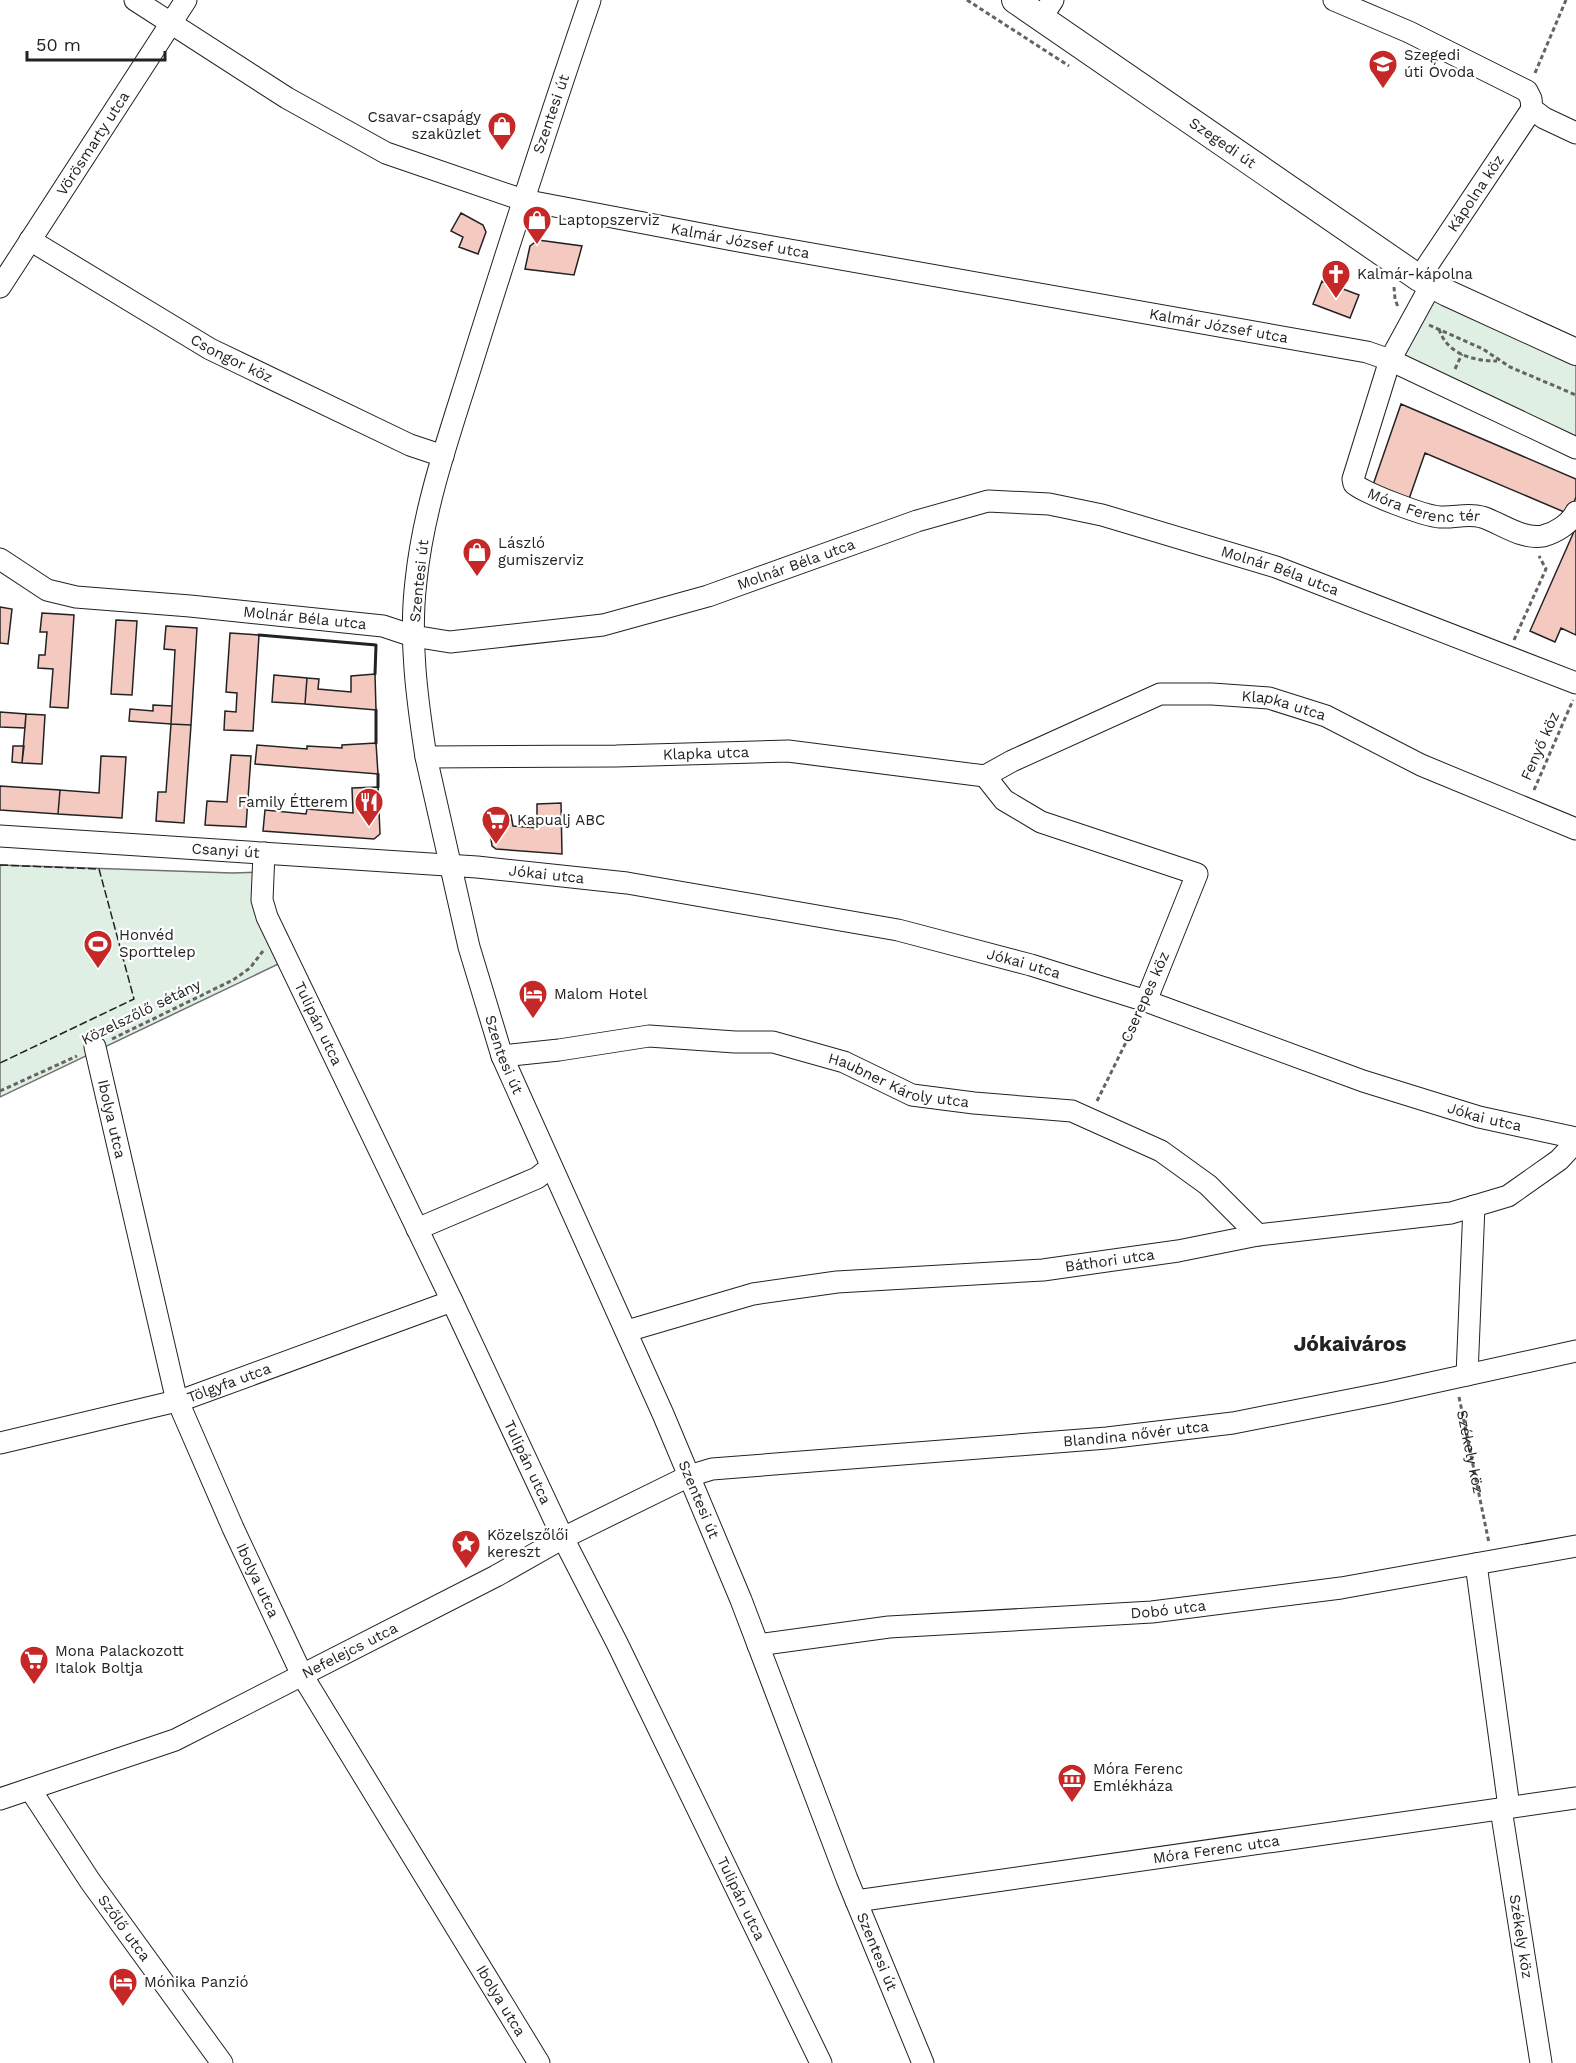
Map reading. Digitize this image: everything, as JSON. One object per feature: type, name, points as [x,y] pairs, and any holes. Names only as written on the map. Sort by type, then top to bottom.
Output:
[{"type":"main road","name":"Szegedi út","points":[[1015,0],[1047,9],[1425,281]]},
{"type":"main road","points":[[1425,281],[1576,352]]},
{"type":"street","name":"Kalmár József utca","points":[[135,0],[287,98],[386,153],[523,200],[1367,352],[1390,360]]},
{"type":"street","name":"Vörösmarty utca","points":[[0,287],[186,0]]},
{"type":"street","name":"Szentesi út","points":[[590,0],[523,200],[443,456],[424,534],[418,570],[413,636],[421,727],[432,789],[469,947],[502,1056],[627,1331],[689,1476],[758,1645],[856,1901],[923,2063]]},
{"type":"street","points":[[1334,0],[1409,32],[1529,100],[1544,118],[1576,133]]},
{"type":"street","name":"Kápolna köz","points":[[1425,281],[1529,100]]},
{"type":"street","name":"Csongor köz","points":[[30,240],[210,349],[410,445],[443,456]]},
{"type":"street","name":"Móra Ferenc tér","points":[[1425,281],[1390,360],[1353,479],[1354,484],[1427,514],[1441,517],[1466,514],[1481,517],[1528,536]]},
{"type":"street","points":[[1390,360],[1576,448]]},
{"type":"street","name":"Molnár Béla utca","points":[[0,559],[47,590],[76,597],[383,626],[413,636],[450,642],[603,625],[708,596],[917,521],[988,501],[1049,504],[1102,515],[1265,563],[1576,683]]},
{"type":"street","points":[[1528,536],[1544,536],[1567,524],[1576,512]]},
{"type":"street","name":"Klapka utca","points":[[426,757],[616,756],[788,751],[985,776],[1012,761],[1160,694],[1212,694],[1269,698],[1326,716],[1421,765],[1576,829]]},
{"type":"street","name":"Cserepes köz","points":[[985,776],[1004,800],[1041,822],[1197,874],[1146,1001]]},
{"type":"street","name":"Csanyi út","points":[[0,836],[451,865]]},
{"type":"street","name":"Tulipán utca","points":[[264,853],[262,900],[274,931],[563,1538],[821,2063]]},
{"type":"street","name":"Jókai utca","points":[[451,865],[627,883],[898,930],[1031,965],[1146,1001],[1363,1081],[1479,1117],[1576,1140]]},
{"type":"street","name":"Haubner Károly utca","points":[[502,1056],[648,1036],[735,1042],[773,1042],[844,1062],[912,1095],[1072,1111],[1161,1151],[1208,1185],[1258,1235]]},
{"type":"street","name":"Ibolya utca","points":[[95,1047],[178,1401],[233,1528],[302,1675],[539,2063]]},
{"type":"street","name":"Báthori utca","points":[[627,1331],[753,1294],[837,1282],[1043,1270],[1178,1251],[1258,1235],[1451,1213],[1508,1196],[1560,1160],[1576,1140]]},
{"type":"street","points":[[417,1229],[537,1178],[551,1167]]},
{"type":"street","points":[[1461,1376],[1474,1206]]},
{"type":"street","name":"Tölgyfa utca","points":[[0,1443],[178,1401],[452,1301]]},
{"type":"street","name":"Blandina nővér utca","points":[[689,1476],[712,1468],[1107,1438],[1233,1423],[1576,1351]]},
{"type":"street","name":"Nefelejcs utca","points":[[0,1799],[176,1740],[496,1576],[563,1538],[689,1476]]},
{"type":"street","name":"Dobó utca","points":[[758,1645],[889,1628],[1152,1611],[1341,1588],[1576,1546]]},
{"type":"street","name":"Székely köz","points":[[1484,1562],[1505,1808],[1541,2063]]},
{"type":"street","name":"Szőlő utca","points":[[30,1789],[90,1881],[222,2063]]},
{"type":"street","name":"Móra Ferenc utca","points":[[856,1901],[1576,1798]]},
{"type":"path","points":[[1529,100],[1566,0]]},
{"type":"path","points":[[1422,321],[1482,349],[1498,361],[1576,395]]},
{"type":"path","points":[[1439,330],[1442,339],[1450,348],[1474,360],[1498,361]]},
{"type":"path","points":[[1507,656],[1546,569],[1528,536]]},
{"type":"path","name":"Fenyő köz","points":[[1526,808],[1576,694]]},
{"type":"path","name":"Közelszőlő sétány","points":[[0,1091],[234,980],[250,968],[264,950],[274,931]]},
{"type":"path","name":"Cserepes köz","points":[[1088,1118],[1146,1001]]},
{"type":"path","name":"Székely köz","points":[[1461,1376],[1484,1562]]},
{"type":"green space","points":[[1432,286],[1576,353],[1576,447],[1391,359]]},
{"type":"green space","name":"Honvéd Sporttelep","points":[[0,865],[232,873],[269,872],[267,901],[291,958],[0,1097]]},
{"type":"building","points":[[461,213],[483,225],[486,232],[478,254],[459,247],[463,237],[451,231]]},
{"type":"building","points":[[538,240],[582,246],[574,275],[525,269],[530,246]]},
{"type":"building","name":"Kalmár-kápolna","points":[[1322,281],[1359,295],[1350,318],[1313,304]]},
{"type":"building","points":[[1401,404],[1576,479],[1576,497],[1569,514],[1425,453],[1409,499],[1373,485]]},
{"type":"building","points":[[1576,527],[1576,635],[1561,628],[1555,642],[1530,631]]},
{"type":"building","points":[[0,607],[12,609],[8,644],[0,643]]},
{"type":"building","points":[[42,613],[74,615],[68,708],[50,707],[53,669],[38,668],[39,655],[45,655],[47,632],[40,632]]},
{"type":"building","points":[[116,620],[137,621],[132,695],[111,694]]},
{"type":"building","points":[[166,626],[197,628],[191,725],[171,724],[175,650],[164,649]]},
{"type":"building","points":[[230,633],[259,635],[253,731],[224,730],[225,711],[236,712],[237,693],[226,692]]},
{"type":"building","points":[[375,674],[376,710],[305,704],[307,678],[319,679],[318,689],[351,692],[351,676]]},
{"type":"building","points":[[274,675],[307,678],[305,704],[272,702]]},
{"type":"building","points":[[153,705],[172,706],[171,724],[129,721],[130,709],[153,711]]},
{"type":"building","points":[[0,712],[26,714],[25,728],[0,727]]},
{"type":"building","points":[[26,714],[45,715],[42,764],[22,763]]},
{"type":"building","points":[[171,724],[191,725],[184,823],[156,821],[158,792],[166,792]]},
{"type":"building","points":[[376,743],[378,774],[255,764],[257,745],[307,749],[307,746],[342,748],[342,745]]},
{"type":"building","points":[[13,746],[24,746],[22,763],[12,762]]},
{"type":"building","points":[[231,755],[251,756],[246,827],[205,825],[207,801],[227,802]]},
{"type":"building","points":[[101,756],[126,757],[122,818],[58,814],[60,790],[99,793]]},
{"type":"building","points":[[0,786],[60,790],[58,814],[0,810]]},
{"type":"building","points":[[378,787],[380,834],[374,839],[263,831],[265,810],[306,814],[307,809],[353,813],[352,788]]},
{"type":"building","points":[[561,803],[562,854],[496,849],[492,846],[488,818],[511,815],[513,826],[537,828],[537,804]]},
{"type":"fence","points":[[0,865],[99,869],[134,999],[0,1063]]},
{"type":"wall","points":[[259,635],[376,645],[375,674]]},
{"type":"wall","points":[[376,710],[376,743]]},
{"type":"wall","points":[[378,774],[378,787]]},
{"type":"place","name":"Szegedi úti Óvoda","points":[[1383,90]]},
{"type":"place","name":"Csavar-csapágy szaküzlet","points":[[502,152]]},
{"type":"place","name":"Laptopszerviz","points":[[537,246]]},
{"type":"place","name":"Kalmár-kápolna","points":[[1336,300]]},
{"type":"place","name":"László gumiszerviz","points":[[477,578]]},
{"type":"place","name":"Family Étterem","points":[[369,828]]},
{"type":"place","name":"Kapualj ABC","points":[[496,846]]},
{"type":"place","name":"Honvéd Sporttelep","points":[[98,970]]},
{"type":"place","name":"Malom Hotel","points":[[533,1020]]},
{"type":"place","name":"Közelszőlői kereszt","points":[[466,1570]]},
{"type":"place","name":"Mona Palackozott Italok Boltja","points":[[34,1686]]},
{"type":"place","name":"Móra Ferenc Emlékháza","points":[[1072,1804]]},
{"type":"place","name":"Mónika Panzió","points":[[123,2008]]},
{"type":"district","name":"Jókaiváros","points":[[1350,1344]]}]
